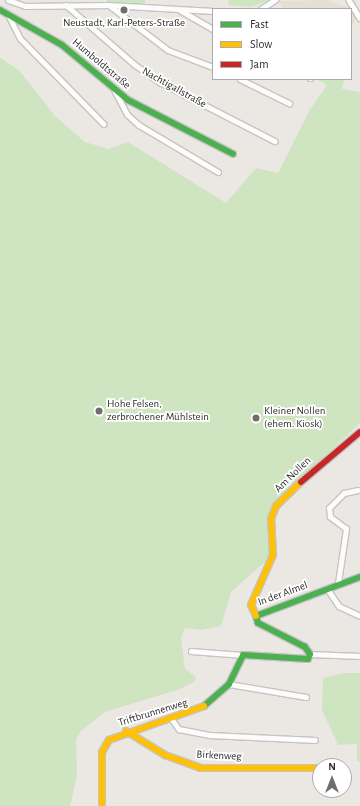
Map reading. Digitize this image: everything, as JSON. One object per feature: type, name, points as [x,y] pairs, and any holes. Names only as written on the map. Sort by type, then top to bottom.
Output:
[{"type":"street","points":[[8,0],[25,6],[109,5],[212,11]]},
{"type":"street","points":[[263,8],[275,0]]},
{"type":"street","points":[[349,0],[360,18]]},
{"type":"street","name":"Nachtigallstraße","points":[[66,5],[134,64],[160,82],[275,141]]},
{"type":"street","points":[[109,5],[168,50],[212,67]]},
{"type":"street","name":"Humboldtstraße","points":[[0,10],[62,45],[115,91],[233,154]]},
{"type":"street","points":[[180,10],[212,28]]},
{"type":"street","points":[[9,16],[20,38],[104,124]]},
{"type":"street","points":[[242,80],[289,102]]},
{"type":"street","points":[[115,91],[128,114],[139,125],[218,172]]},
{"type":"street","name":"Am Nollen","points":[[256,616],[250,605],[273,555],[271,519],[276,506],[327,457],[360,432]]},
{"type":"street","points":[[338,583],[346,529],[330,517],[329,508],[344,493],[358,490]]},
{"type":"street","name":"In der Almel","points":[[310,654],[298,643],[258,623],[256,616],[338,583],[360,576]]},
{"type":"street","points":[[328,588],[339,606],[360,616]]},
{"type":"street","points":[[191,651],[305,660],[310,654],[360,656]]},
{"type":"street","name":"Triftbrunnenweg","points":[[102,806],[102,752],[109,740],[126,731],[171,718],[206,705],[229,684],[243,655]]},
{"type":"street","points":[[229,684],[306,697]]},
{"type":"street","points":[[171,718],[179,729],[210,735],[315,740]]},
{"type":"street","name":"Birkenweg","points":[[126,731],[165,754],[200,768],[312,768]]},
{"type":"shaded area","points":[[326,0],[351,8],[282,8],[279,1]]},
{"type":"shaded area","points":[[352,8],[354,9],[357,15],[352,27]]},
{"type":"green space","points":[[107,0],[145,0],[145,4],[107,2]]},
{"type":"green space","points":[[229,0],[269,0],[251,7],[228,5]]},
{"type":"green space","points":[[0,58],[19,70],[55,116],[85,142],[109,149],[128,142],[226,203],[256,168],[278,173],[309,111],[327,85],[318,80],[344,80],[342,89],[360,92],[360,423],[270,508],[272,546],[268,559],[231,592],[221,626],[201,630],[185,628],[181,638],[185,669],[196,677],[195,681],[180,689],[105,712],[81,731],[76,739],[77,776],[70,806],[0,806]]},
{"type":"green space","points":[[344,673],[360,673],[360,762],[357,761],[357,744],[338,745],[322,710],[323,678]]},
{"type":"traffic: fast","points":[[0,10],[62,45],[128,100],[233,154]]},
{"type":"traffic: fast","points":[[204,706],[229,684],[243,655],[308,659],[310,654],[305,647],[258,623],[256,616],[360,577]]},
{"type":"traffic: slow","points":[[256,616],[251,605],[273,555],[271,519],[276,506],[301,482]]},
{"type":"traffic: slow","points":[[102,806],[102,752],[109,740],[204,706]]},
{"type":"traffic: slow","points":[[126,731],[165,755],[200,768],[312,768]]},
{"type":"traffic: jam","points":[[301,482],[360,432]]},
{"type":"place","name":"Neustadt, Karl-Peters-Straße","points":[[124,10]]},
{"type":"place","name":"Hohe Felsen, zerbrochener Mühlstein","points":[[99,411]]},
{"type":"place","name":"Kleiner Nollen (ehem. Kiosk)","points":[[256,418]]}]
